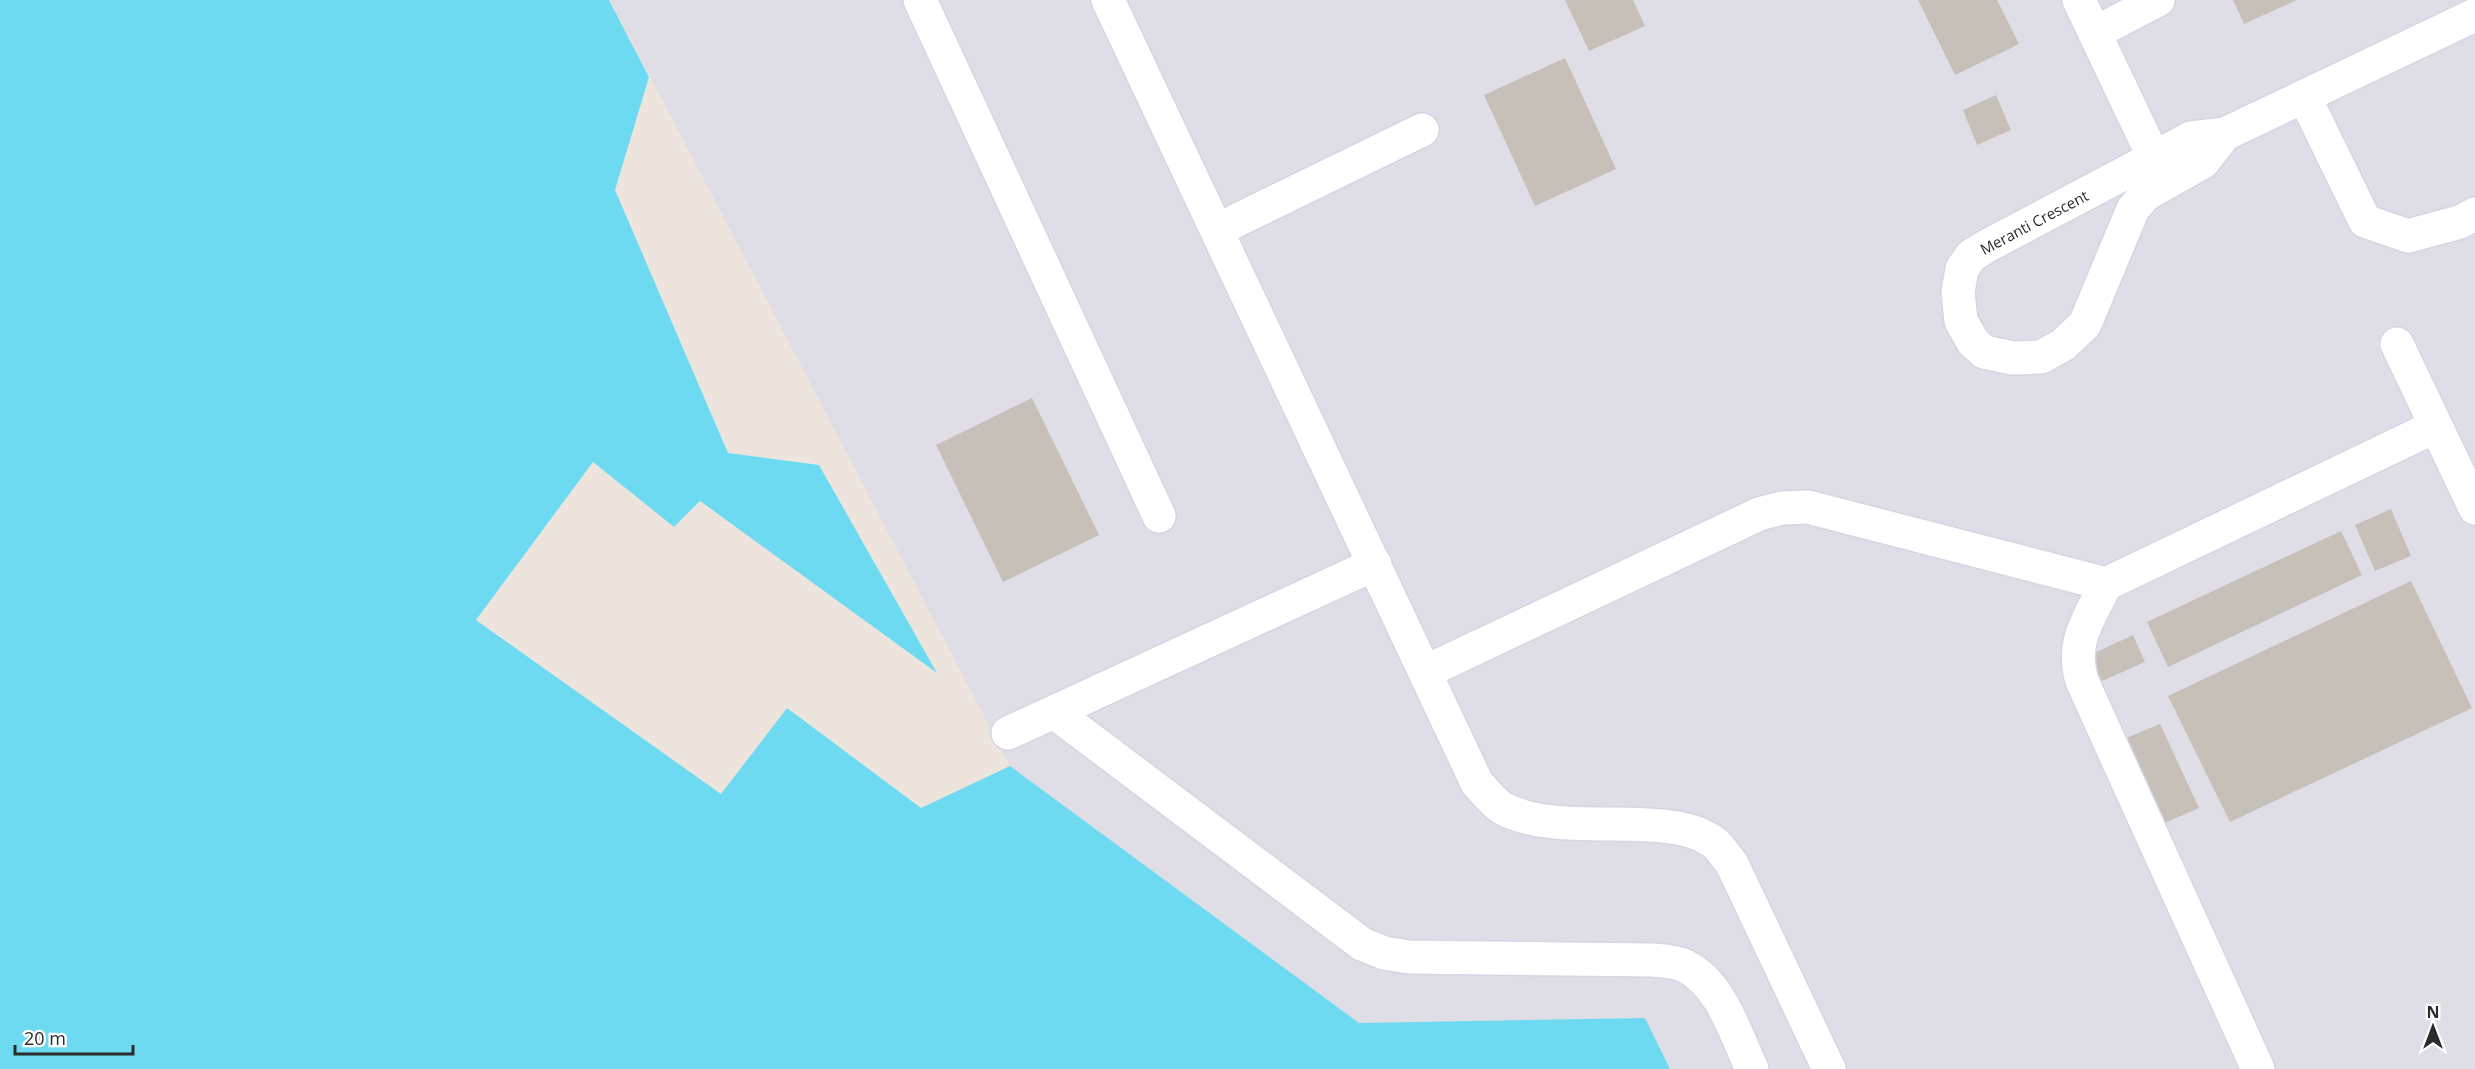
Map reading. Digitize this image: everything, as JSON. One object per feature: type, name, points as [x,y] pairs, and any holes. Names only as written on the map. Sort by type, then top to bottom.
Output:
[{"type":"street","points":[[920,0],[1159,516]]},
{"type":"street","points":[[1108,0],[1477,783],[1502,808],[1532,820],[1678,827],[1699,834],[1717,845],[1732,864],[1829,1069]]},
{"type":"street","points":[[2079,0],[2154,158]]},
{"type":"street","points":[[2095,33],[2158,0]]},
{"type":"street","name":"Meranti Crescent","points":[[2225,134],[2203,162],[2139,200],[2133,209],[2085,324],[2063,345],[2041,357],[2013,358],[1984,352],[1973,342],[1961,321],[1958,292],[1962,269],[1971,256],[2191,138],[2225,134],[2475,15]]},
{"type":"street","points":[[2304,96],[2365,221],[2408,236],[2460,222],[2475,214]]},
{"type":"street","points":[[1216,230],[1422,130]]},
{"type":"street","points":[[2397,344],[2475,508]]},
{"type":"street","points":[[2258,1069],[2079,673],[2078,642],[2106,584],[2436,426]]},
{"type":"street","points":[[1425,672],[1759,514],[1782,508],[1808,507],[2106,584]]},
{"type":"street","points":[[1008,733],[1375,564]]},
{"type":"street","points":[[1054,712],[1362,944],[1384,953],[1409,957],[1653,960],[1682,964],[1699,974],[1720,1001],[1752,1069]]},
{"type":"shaded area","points":[[610,0],[2475,0],[2475,1069],[1670,1069],[1645,1018],[1359,1023],[1010,766]]},
{"type":"water","points":[[0,0],[609,0],[649,77],[615,190],[728,453],[819,465],[937,673],[700,501],[674,527],[593,462],[476,620],[721,794],[787,708],[921,808],[1010,766],[1359,1023],[1645,1018],[1670,1069],[0,1069]]},
{"type":"building","points":[[1565,0],[1633,0],[1645,26],[1589,51]]},
{"type":"building","points":[[1918,0],[1997,0],[2019,44],[1955,75]]},
{"type":"building","points":[[2233,0],[2297,0],[2244,24]]},
{"type":"building","points":[[1565,58],[1616,169],[1535,206],[1484,95]]},
{"type":"building","points":[[1996,95],[2011,130],[1977,145],[1963,110]]},
{"type":"building","points":[[1032,398],[1099,535],[1003,582],[936,445]]},
{"type":"building","points":[[2391,509],[2411,556],[2375,571],[2355,525]]},
{"type":"building","points":[[2341,531],[2362,575],[2168,667],[2147,622]]},
{"type":"building","points":[[2411,581],[2472,708],[2230,822],[2168,696]]},
{"type":"building","points":[[2133,635],[2145,662],[2102,681],[2090,655]]},
{"type":"building","points":[[2160,724],[2199,808],[2162,824],[2124,739]]}]
